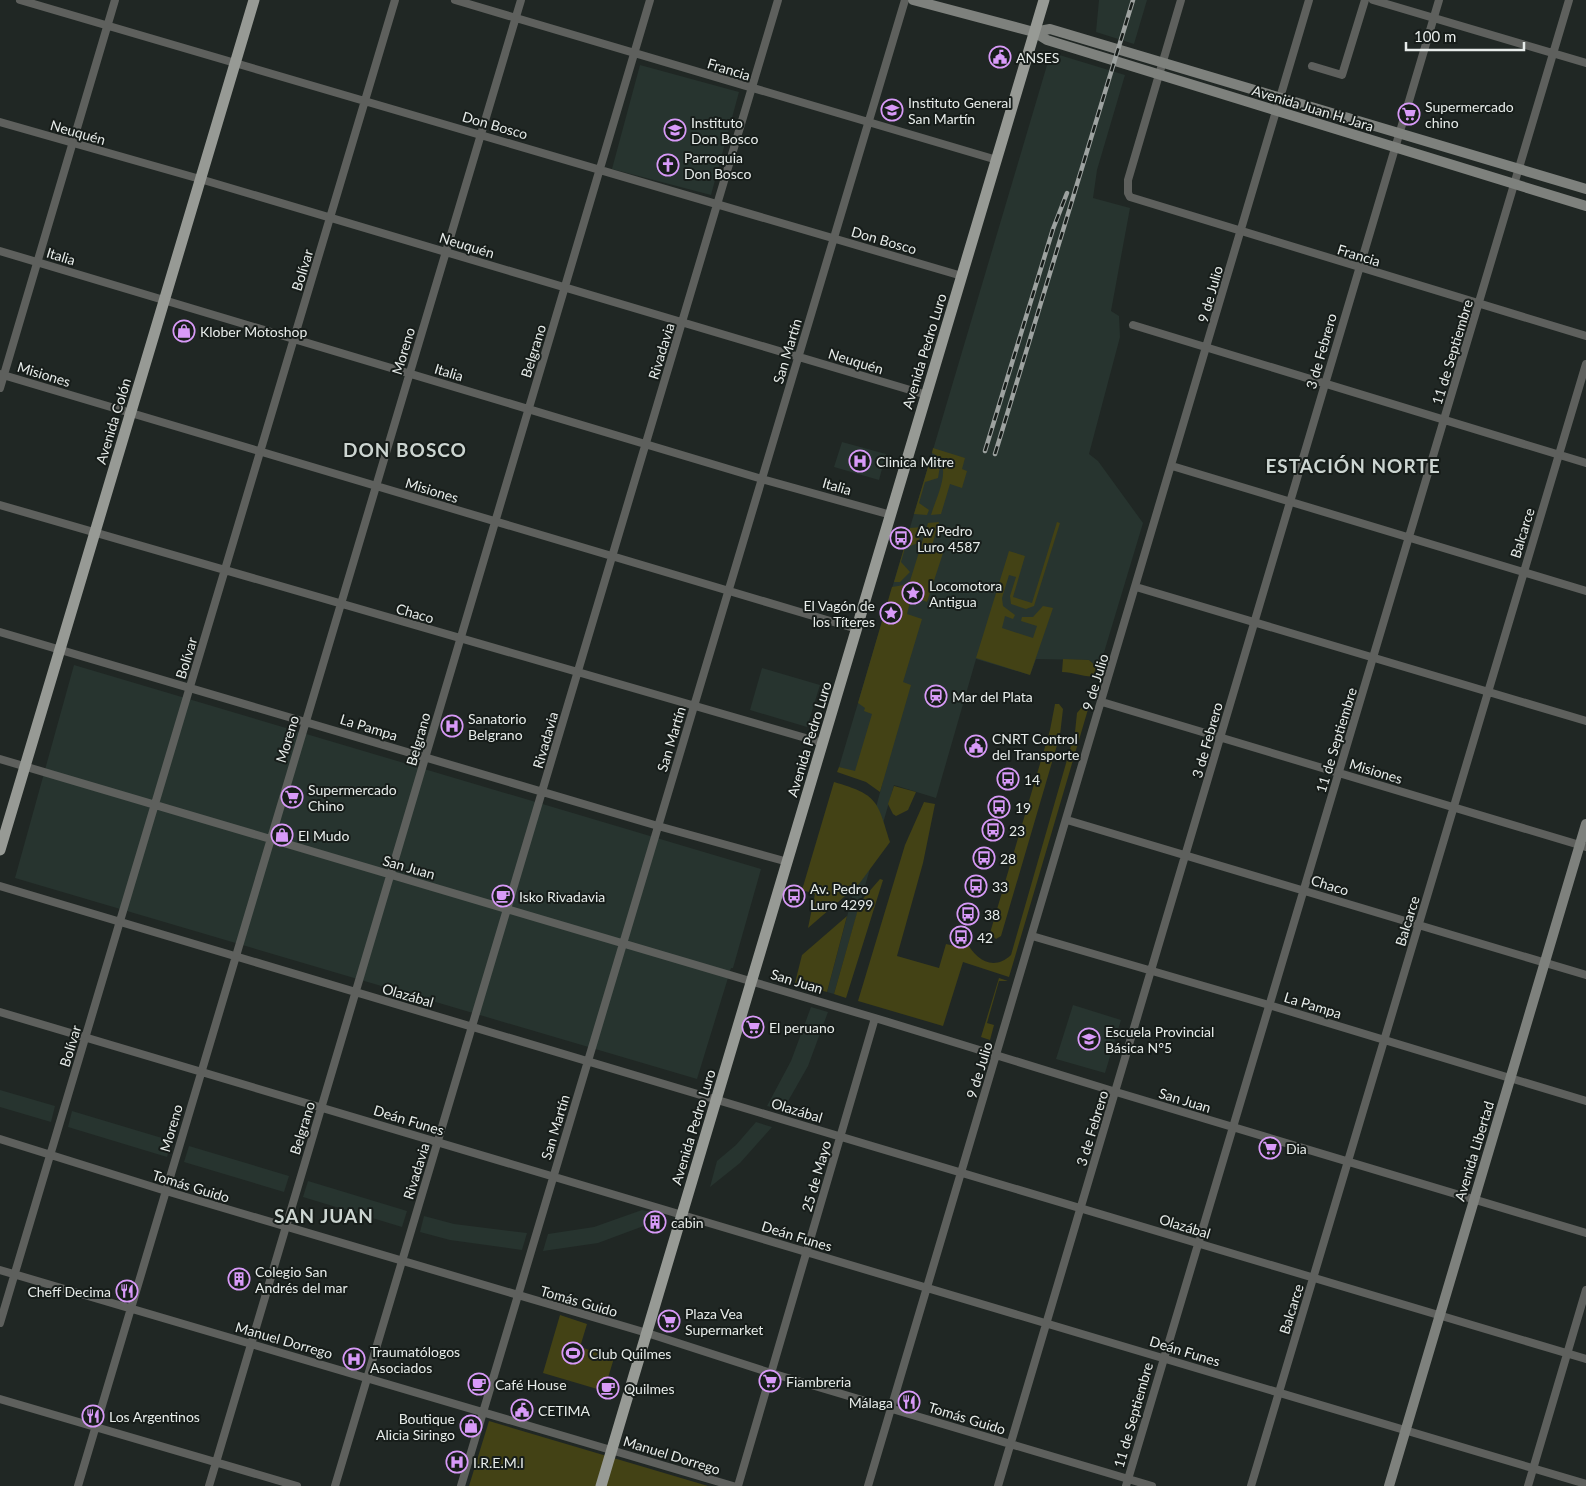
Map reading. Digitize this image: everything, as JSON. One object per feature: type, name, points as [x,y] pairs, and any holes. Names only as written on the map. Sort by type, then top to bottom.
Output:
[{"type":"main road","name":"Avenida Colón","points":[[0,850],[254,0]]},
{"type":"main road","name":"Avenida Juan H. Jara","points":[[913,0],[1034,32],[1047,40],[1586,206]]},
{"type":"main road","name":"Avenida Pedro Luro","points":[[601,1486],[1044,0]]},
{"type":"main road","name":"Avenida Juan H. Jara","points":[[1034,32],[1050,29],[1586,189]]},
{"type":"main road","name":"Avenida Libertad","points":[[1389,1486],[1544,963],[1583,846],[1586,824]]},
{"type":"street","name":"Don Bosco","points":[[20,0],[962,276]]},
{"type":"street","points":[[0,388],[2,374],[115,0]]},
{"type":"street","name":"Bolívar","points":[[0,1323],[395,0]]},
{"type":"street","name":"Francia","points":[[455,0],[997,160]]},
{"type":"street","name":"Moreno","points":[[78,1486],[200,1071],[521,0]]},
{"type":"street","name":"Belgrano","points":[[209,1486],[650,0]]},
{"type":"street","name":"Rivadavia","points":[[335,1486],[778,0]]},
{"type":"street","name":"San Martín","points":[[461,1486],[905,0]]},
{"type":"street","points":[[1159,75],[1181,0]]},
{"type":"street","name":"9 de Julio","points":[[868,1486],[1208,348],[1309,0]]},
{"type":"street","points":[[1312,66],[1342,75],[1366,0]]},
{"type":"street","points":[[1373,0],[1586,63]]},
{"type":"street","name":"3 de Febrero","points":[[998,1486],[1438,0]]},
{"type":"street","name":"11 de Septiembre","points":[[1127,1482],[1162,1357],[1270,1005],[1569,0]]},
{"type":"street","name":"Francia","points":[[1159,75],[1128,180],[1128,193],[1134,200],[1586,336]]},
{"type":"street","name":"Neuquén","points":[[0,122],[200,179],[927,395]]},
{"type":"street","name":"Italia","points":[[0,251],[646,444],[891,514]]},
{"type":"street","points":[[1133,324],[1586,463]]},
{"type":"street","name":"Balcarce","points":[[1251,1486],[1586,364]]},
{"type":"street","name":"Misiones","points":[[2,374],[857,629]]},
{"type":"street","points":[[1172,466],[1586,591]]},
{"type":"street","name":"Chaco","points":[[0,506],[823,743]]},
{"type":"street","points":[[1136,587],[1586,721]]},
{"type":"street","name":"La Pampa","points":[[0,632],[658,826],[788,862]]},
{"type":"street","name":"Misiones","points":[[1102,702],[1583,846]]},
{"type":"street","name":"San Juan","points":[[0,759],[752,981],[1233,1128],[1586,1233]]},
{"type":"street","name":"Chaco","points":[[1067,820],[1586,975]]},
{"type":"street","name":"Olazábal","points":[[0,886],[1586,1359]]},
{"type":"street","name":"La Pampa","points":[[1032,936],[1270,1005],[1586,1101]]},
{"type":"street","name":"Deán Funes","points":[[0,1012],[1586,1484]]},
{"type":"street","name":"25 de Mayo","points":[[738,1486],[875,1018]]},
{"type":"street","name":"Tomás Guido","points":[[0,1139],[286,1228],[646,1333],[771,1373],[1010,1444],[1127,1482],[1152,1486]]},
{"type":"street","name":"Manuel Dorrego","points":[[0,1270],[733,1486]]},
{"type":"street","points":[[1528,1486],[1586,1290]]},
{"type":"street","points":[[0,1400],[297,1486]]},
{"type":"shaded area","points":[[1099,0],[1147,0],[1134,44],[1096,32]]},
{"type":"shaded area","points":[[1056,54],[1125,75],[1097,170],[1093,198],[1130,208],[1111,311],[1119,316],[1120,337],[1089,454],[1098,461],[1143,523],[1099,669],[1089,660],[1036,659],[1030,675],[976,659],[936,798],[894,785],[834,994],[827,992],[883,781],[839,767],[1050,55]]},
{"type":"shaded area","name":"Instituto Don Bosco","points":[[640,65],[739,92],[711,195],[612,169]]},
{"type":"shaded area","name":"Clinica Mitre","points":[[842,442],[886,454],[879,480],[834,467]]},
{"type":"shaded area","points":[[933,448],[965,458],[962,469],[967,471],[962,488],[950,484],[941,514],[931,515],[940,490],[943,473],[939,458],[932,453]]},
{"type":"shaded area","points":[[931,457],[940,466],[938,478],[925,482],[919,503],[929,510],[927,515],[914,514]]},
{"type":"shaded area","points":[[939,522],[931,549],[943,553],[927,602],[919,599],[917,604],[910,602],[907,614],[922,619],[903,682],[911,685],[880,792],[866,782],[837,772],[839,767],[855,771],[872,714],[864,711],[865,708],[858,703],[892,587],[904,585],[910,581],[928,523]]},
{"type":"shaded area","points":[[1057,522],[1060,523],[1034,606],[1026,609],[1011,604],[1010,596],[1016,577],[1009,575],[1002,598],[1003,606],[1015,615],[1013,619],[1005,616],[1002,628],[1033,638],[1037,626],[1021,621],[1022,617],[1033,617],[1043,606],[1053,608],[1030,675],[976,658],[1009,551],[1025,556],[1013,597],[1032,603]]},
{"type":"shaded area","points":[[923,527],[918,543],[905,548],[901,562],[910,572],[900,582],[894,582],[910,528]]},
{"type":"shaded area","points":[[1063,659],[1089,660],[1099,669],[1097,676],[1062,672]]},
{"type":"shaded area","points":[[74,665],[761,869],[733,968],[731,968],[697,1079],[15,878]]},
{"type":"shaded area","points":[[762,668],[820,685],[807,727],[750,710]]},
{"type":"shaded area","points":[[1055,704],[1059,704],[1063,709],[1060,735],[1001,936],[996,939],[990,933],[1050,730]]},
{"type":"shaded area","points":[[1089,706],[1009,977],[963,962],[943,1026],[858,1001],[905,845],[924,802],[935,804],[923,863],[897,956],[939,968],[946,944],[959,947],[961,940],[966,941],[979,958],[991,963],[998,963],[1011,955],[1075,732],[1077,713],[1082,707]]},
{"type":"shaded area","points":[[834,782],[859,791],[874,801],[882,817],[890,842],[859,884],[808,928],[815,894],[802,890]]},
{"type":"shaded area","points":[[894,786],[916,792],[908,810],[896,816],[888,804]]},
{"type":"shaded area","points":[[880,879],[883,880],[846,998],[834,994],[860,902]]},
{"type":"shaded area","points":[[847,916],[827,992],[795,983],[802,955]]},
{"type":"shaded area","points":[[999,978],[1008,981],[999,981],[987,1023],[994,1025],[990,1040],[981,1037]]},
{"type":"shaded area","name":"Escuela Provincial Básica N°5","points":[[1073,1005],[1121,1020],[1105,1073],[1056,1059]]},
{"type":"shaded area","points":[[811,1007],[828,1012],[808,1066],[783,1110],[767,1106],[791,1061]]},
{"type":"shaded area","points":[[0,1090],[55,1106],[51,1122],[0,1107]]},
{"type":"shaded area","points":[[72,1111],[172,1141],[167,1157],[68,1127]]},
{"type":"shaded area","points":[[756,1122],[772,1127],[740,1163],[710,1187],[717,1161],[736,1145]]},
{"type":"shaded area","points":[[189,1146],[289,1176],[284,1192],[184,1162]]},
{"type":"shaded area","points":[[308,1181],[407,1211],[402,1227],[303,1197]]},
{"type":"shaded area","points":[[642,1210],[661,1214],[660,1220],[658,1217],[648,1221],[649,1224],[598,1243],[543,1251],[548,1234],[594,1227]]},
{"type":"shaded area","points":[[424,1216],[454,1224],[527,1233],[522,1250],[450,1240],[420,1232]]},
{"type":"shaded area","name":"Club Quilmes","points":[[560,1315],[587,1324],[580,1347],[614,1358],[604,1391],[543,1373]]},
{"type":"shaded area","points":[[489,1421],[708,1486],[469,1486]]},
{"type":"railway","points":[[995,454],[1133,0]]},
{"type":"railway","points":[[985,451],[1053,229],[1067,193]]},
{"type":"place","name":"ANSES","points":[[1000,57]]},
{"type":"place","name":"Instituto General San Martín","points":[[892,110]]},
{"type":"place","name":"Supermercado chino","points":[[1409,114]]},
{"type":"place","name":"Instituto Don Bosco","points":[[675,130]]},
{"type":"place","name":"Parroquia Don Bosco","points":[[668,165]]},
{"type":"place","name":"Klober Motoshop","points":[[184,331]]},
{"type":"place","name":"Clinica Mitre","points":[[860,461]]},
{"type":"place","name":"Av Pedro Luro 4587","points":[[901,538]]},
{"type":"place","name":"Locomotora Antigua","points":[[913,593]]},
{"type":"place","name":"El Vagón de los Títeres","points":[[891,613]]},
{"type":"place","name":"Mar del Plata","points":[[936,696]]},
{"type":"place","name":"Sanatorio Belgrano","points":[[452,726]]},
{"type":"place","name":"CNRT Control del Transporte","points":[[976,746]]},
{"type":"place","name":"14","points":[[1008,779]]},
{"type":"place","name":"Supermercado Chino","points":[[292,797]]},
{"type":"place","name":"19","points":[[999,807]]},
{"type":"place","name":"23","points":[[993,830]]},
{"type":"place","name":"El Mudo","points":[[282,835]]},
{"type":"place","name":"28","points":[[984,858]]},
{"type":"place","name":"33","points":[[976,886]]},
{"type":"place","name":"Isko Rivadavia","points":[[503,896]]},
{"type":"place","name":"Av. Pedro Luro 4299","points":[[794,896]]},
{"type":"place","name":"38","points":[[968,914]]},
{"type":"place","name":"42","points":[[961,937]]},
{"type":"place","name":"El peruano","points":[[753,1027]]},
{"type":"place","name":"Escuela Provincial Básica N°5","points":[[1089,1039]]},
{"type":"place","name":"Dia","points":[[1270,1148]]},
{"type":"place","name":"cabin","points":[[655,1222]]},
{"type":"place","name":"Colegio San Andrés del mar","points":[[239,1279]]},
{"type":"place","name":"Cheff Decima","points":[[127,1291]]},
{"type":"place","name":"Plaza Vea Supermarket","points":[[669,1321]]},
{"type":"place","name":"Club Quilmes","points":[[573,1353]]},
{"type":"place","name":"Traumatólogos Asociados","points":[[354,1359]]},
{"type":"place","name":"Fiambreria","points":[[770,1381]]},
{"type":"place","name":"Café House","points":[[479,1384]]},
{"type":"place","name":"Quilmes","points":[[608,1388]]},
{"type":"place","name":"Málaga","points":[[909,1402]]},
{"type":"place","name":"CETIMA","points":[[522,1410]]},
{"type":"place","name":"Los Argentinos","points":[[93,1416]]},
{"type":"place","name":"Boutique Alicia Siringo","points":[[471,1426]]},
{"type":"place","name":"I.R.E.M.I","points":[[457,1462]]},
{"type":"district","name":"DON BOSCO","points":[[405,449]]},
{"type":"district","name":"ESTACIÓN NORTE","points":[[1353,465]]},
{"type":"district","name":"SAN JUAN","points":[[324,1215]]}]
